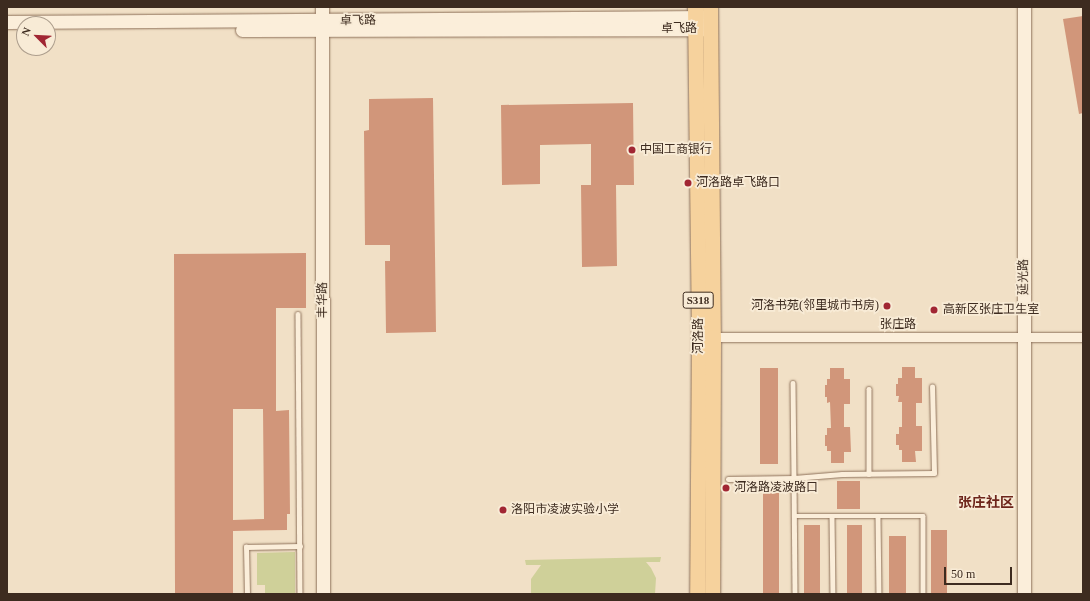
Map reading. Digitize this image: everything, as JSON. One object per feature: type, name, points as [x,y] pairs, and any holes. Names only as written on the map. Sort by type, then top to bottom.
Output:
[{"type":"main road","name":"河洛路","points":[[702,18],[713,337],[712,594]]},
{"type":"main road","name":"河洛路","points":[[697,594],[702,18]]},
{"type":"street","name":"丰华路","points":[[316,7],[319,25],[323,594]]},
{"type":"street","name":"丰华路","points":[[316,594],[319,25],[322,7]]},
{"type":"street","name":"延光路","points":[[1024,7],[1031,594]]},
{"type":"street","name":"延光路","points":[[1024,594],[1031,7]]},
{"type":"street","name":"卓飞路","points":[[56,30],[702,18]]},
{"type":"street","name":"卓飞路","points":[[7,22],[319,25]]},
{"type":"street","name":"张庄路","points":[[713,337],[1083,337]]},
{"type":"lane","points":[[298,314],[300,594]]},
{"type":"lane","points":[[794,383],[795,594]]},
{"type":"lane","points":[[728,479],[934,473],[932,387]]},
{"type":"lane","points":[[869,389],[869,474]]},
{"type":"lane","points":[[794,516],[923,516],[923,594]]},
{"type":"lane","points":[[832,516],[833,594]]},
{"type":"lane","points":[[878,516],[879,594]]},
{"type":"lane","points":[[247,594],[246,548],[300,546]]},
{"type":"green space","points":[[295,552],[295,594],[265,594],[265,585],[257,585],[257,553]]},
{"type":"green space","points":[[661,557],[660,562],[646,562],[656,578],[655,594],[531,594],[531,579],[541,565],[526,565],[525,560]]},
{"type":"building","points":[[1083,16],[1083,113],[1079,114],[1063,19]]},
{"type":"building","points":[[433,98],[436,332],[386,333],[385,261],[390,261],[390,245],[365,245],[364,131],[369,130],[369,99]]},
{"type":"building","points":[[633,103],[634,185],[616,185],[617,266],[582,267],[581,185],[591,185],[591,144],[540,145],[540,184],[502,185],[501,105]]},
{"type":"building","points":[[306,253],[306,308],[276,308],[276,411],[289,410],[290,514],[287,514],[287,530],[233,531],[233,594],[175,594],[174,254]],"holes":[[[233,409],[263,409],[264,519],[233,520]]]},
{"type":"building","points":[[902,367],[915,367],[915,378],[922,378],[922,403],[916,403],[916,426],[922,426],[922,451],[915,451],[916,462],[902,462],[902,450],[899,450],[899,445],[896,445],[896,434],[899,434],[899,427],[902,427],[902,402],[898,402],[899,396],[896,396],[896,384],[898,384],[898,378],[902,378]]},
{"type":"building","points":[[760,368],[778,368],[778,464],[760,464]]},
{"type":"building","points":[[830,368],[844,368],[844,379],[850,379],[850,404],[844,404],[844,427],[850,427],[851,452],[844,452],[844,463],[831,463],[831,451],[827,451],[827,446],[825,446],[825,435],[827,435],[827,428],[831,428],[830,402],[827,403],[827,397],[825,397],[825,385],[827,385],[827,379],[830,379]]},
{"type":"building","points":[[837,481],[860,481],[860,509],[837,509]]},
{"type":"building","points":[[763,493],[779,493],[779,594],[763,594]]},
{"type":"building","points":[[804,525],[820,525],[820,594],[804,594]]},
{"type":"building","points":[[847,525],[862,525],[862,594],[847,594]]},
{"type":"building","points":[[931,530],[947,530],[947,594],[931,594]]},
{"type":"building","points":[[889,536],[906,536],[906,594],[889,594]]},
{"type":"place","name":"中国工商银行","points":[[632,150]]},
{"type":"place","name":"河洛路卓飞路口","points":[[688,183]]},
{"type":"place","name":"河洛书苑(邻里城市书房)","points":[[887,306]]},
{"type":"place","name":"高新区张庄卫生室","points":[[934,310]]},
{"type":"place","name":"河洛路凌波路口","points":[[726,488]]},
{"type":"place","name":"洛阳市凌波实验小学","points":[[503,510]]},
{"type":"district","name":"张庄社区","points":[[986,503]]}]
